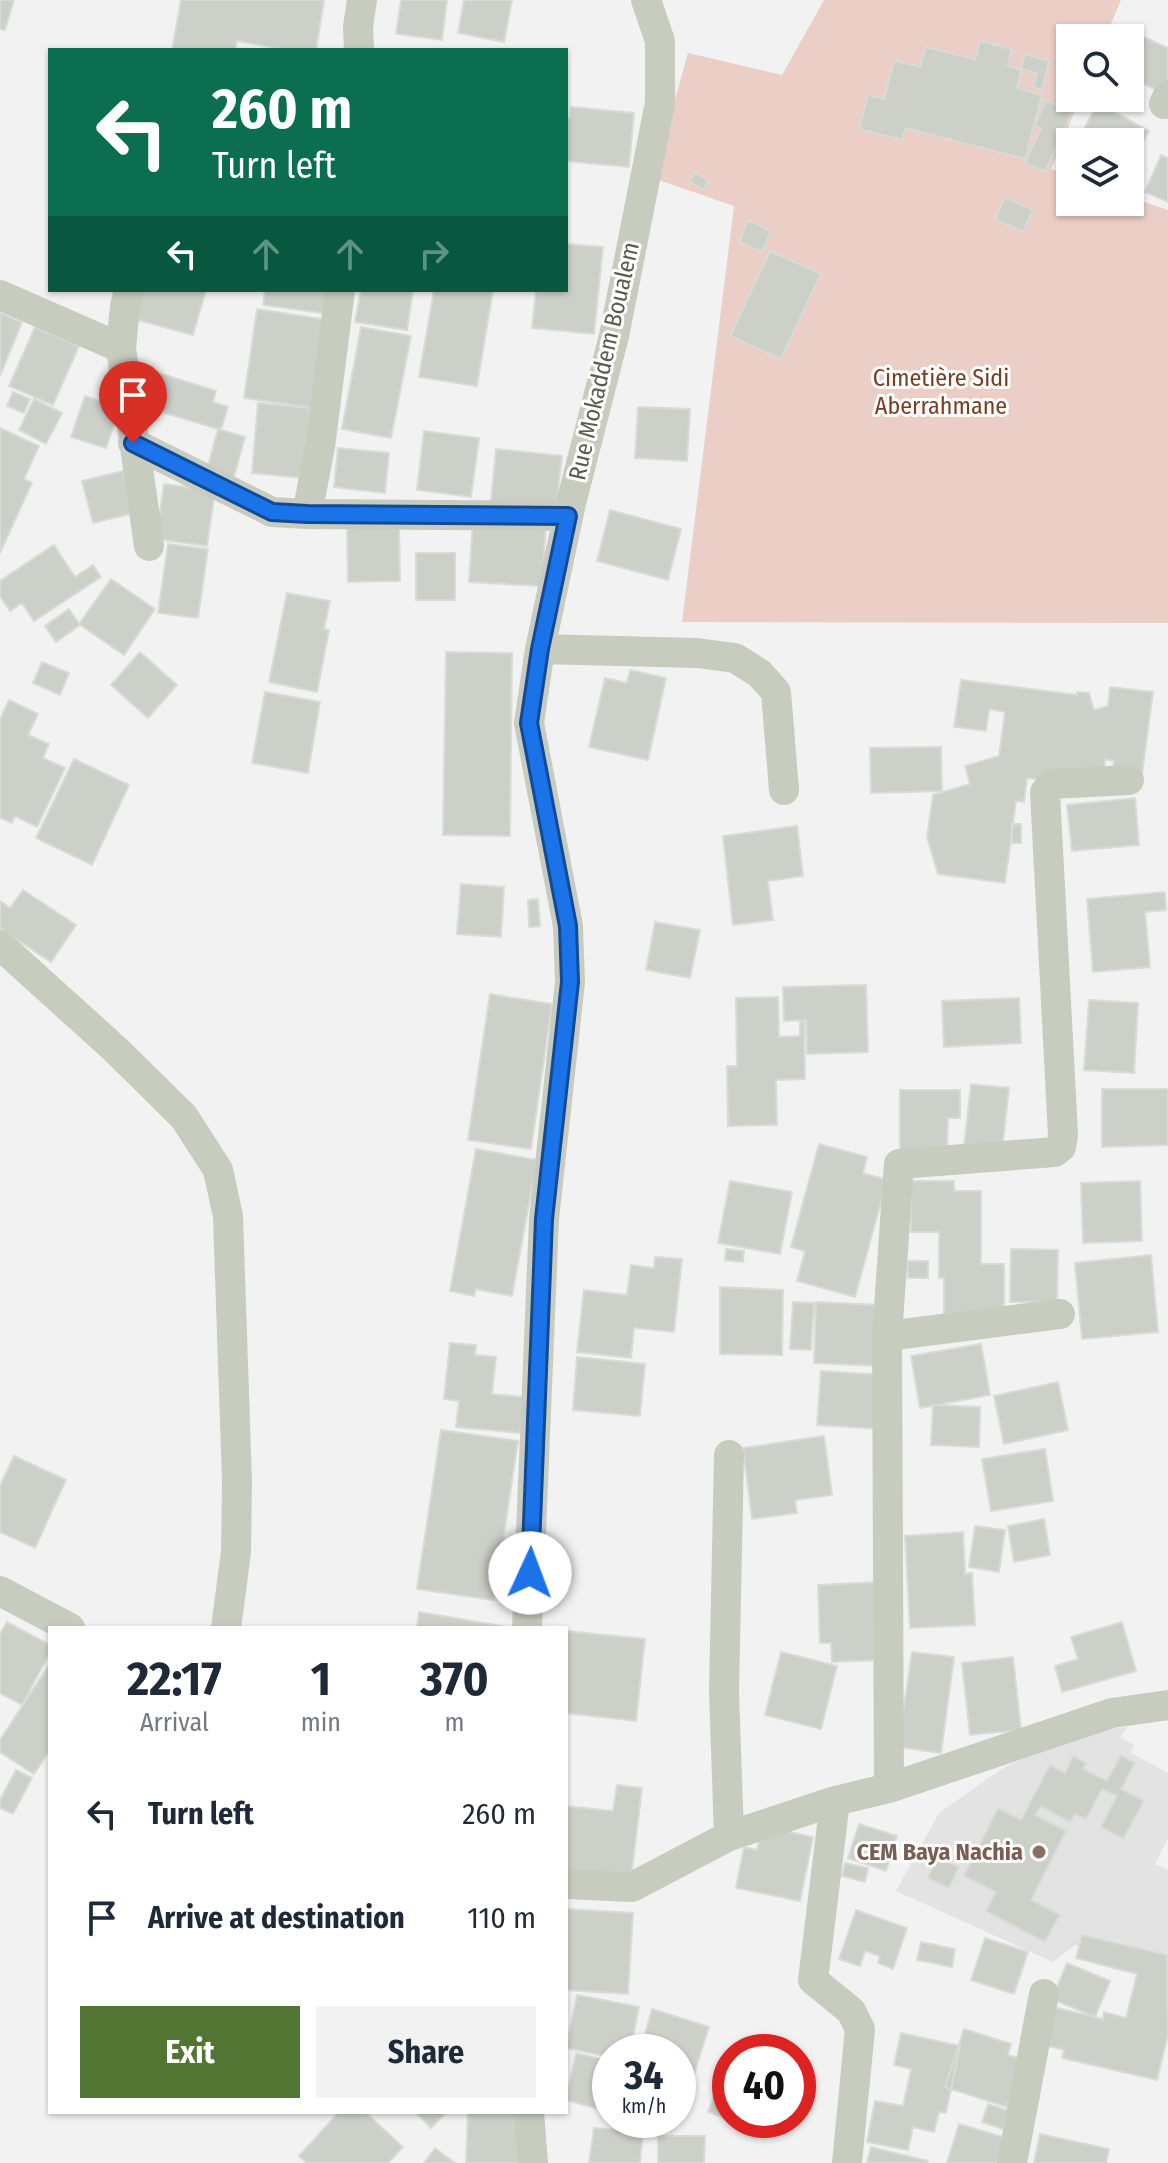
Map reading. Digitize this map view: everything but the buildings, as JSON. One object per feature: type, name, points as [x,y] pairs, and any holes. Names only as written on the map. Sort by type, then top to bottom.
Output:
[{"type":"street","points":[[359,48],[362,0]]},
{"type":"street","name":"Rue Mokaddem Boualem","points":[[527,1626],[544,1219],[570,982],[568,926],[529,723],[540,649],[568,516],[614,336],[660,103],[660,41],[646,0]]},
{"type":"street","points":[[129,292],[121,348],[149,546]]},
{"type":"street","points":[[307,514],[320,447],[340,292]]},
{"type":"street","points":[[0,295],[121,348]]},
{"type":"street","points":[[133,443],[272,512],[568,516]]},
{"type":"street","points":[[540,649],[697,653],[735,658],[759,673],[776,692],[784,790]]},
{"type":"street","points":[[889,1788],[887,1336],[899,1164],[1055,1152],[1061,1147],[1045,792],[1051,784],[1129,780]]},
{"type":"street","points":[[0,945],[116,1050],[184,1117],[218,1170],[228,1216],[237,1482],[236,1552],[226,1626]]},
{"type":"street","points":[[887,1336],[1060,1314]]},
{"type":"street","points":[[729,1455],[724,1692],[729,1836]]},
{"type":"street","points":[[0,1591],[66,1626]]},
{"type":"street","points":[[568,1884],[632,1887],[729,1836],[835,1801],[889,1788],[1112,1713],[1168,1705]]},
{"type":"street","points":[[835,1801],[813,1980],[851,2011],[860,2029],[847,2163]]},
{"type":"street","points":[[1012,2163],[1044,1994]]},
{"type":"street","points":[[529,2114],[533,2163]]},
{"type":"shaded area","name":"CEM Baya Nachia","points":[[1127,1727],[1120,1737],[1134,1745],[1131,1753],[1168,1773],[1168,1838],[1155,1864],[1168,1870],[1168,1956],[1075,1945],[1053,1962],[896,1891],[939,1813],[1000,1770],[1052,1743],[1100,1729]]},
{"type":"green space","name":"Cimetière Sidi Aberrahmane","points":[[824,0],[1121,0],[1111,24],[1056,24],[1056,112],[1074,112],[1068,128],[1056,128],[1056,157],[1051,169],[1056,171],[1056,216],[1144,216],[1144,202],[1168,210],[1168,623],[682,622],[734,206],[653,178],[688,53],[782,75]]},
{"type":"place","name":"CEM Baya Nachia","points":[[1039,1852]]},
{"type":"route","points":[[133,443],[272,512],[568,516],[540,649],[529,723],[568,926],[570,982],[544,1219],[530,1573]]}]
